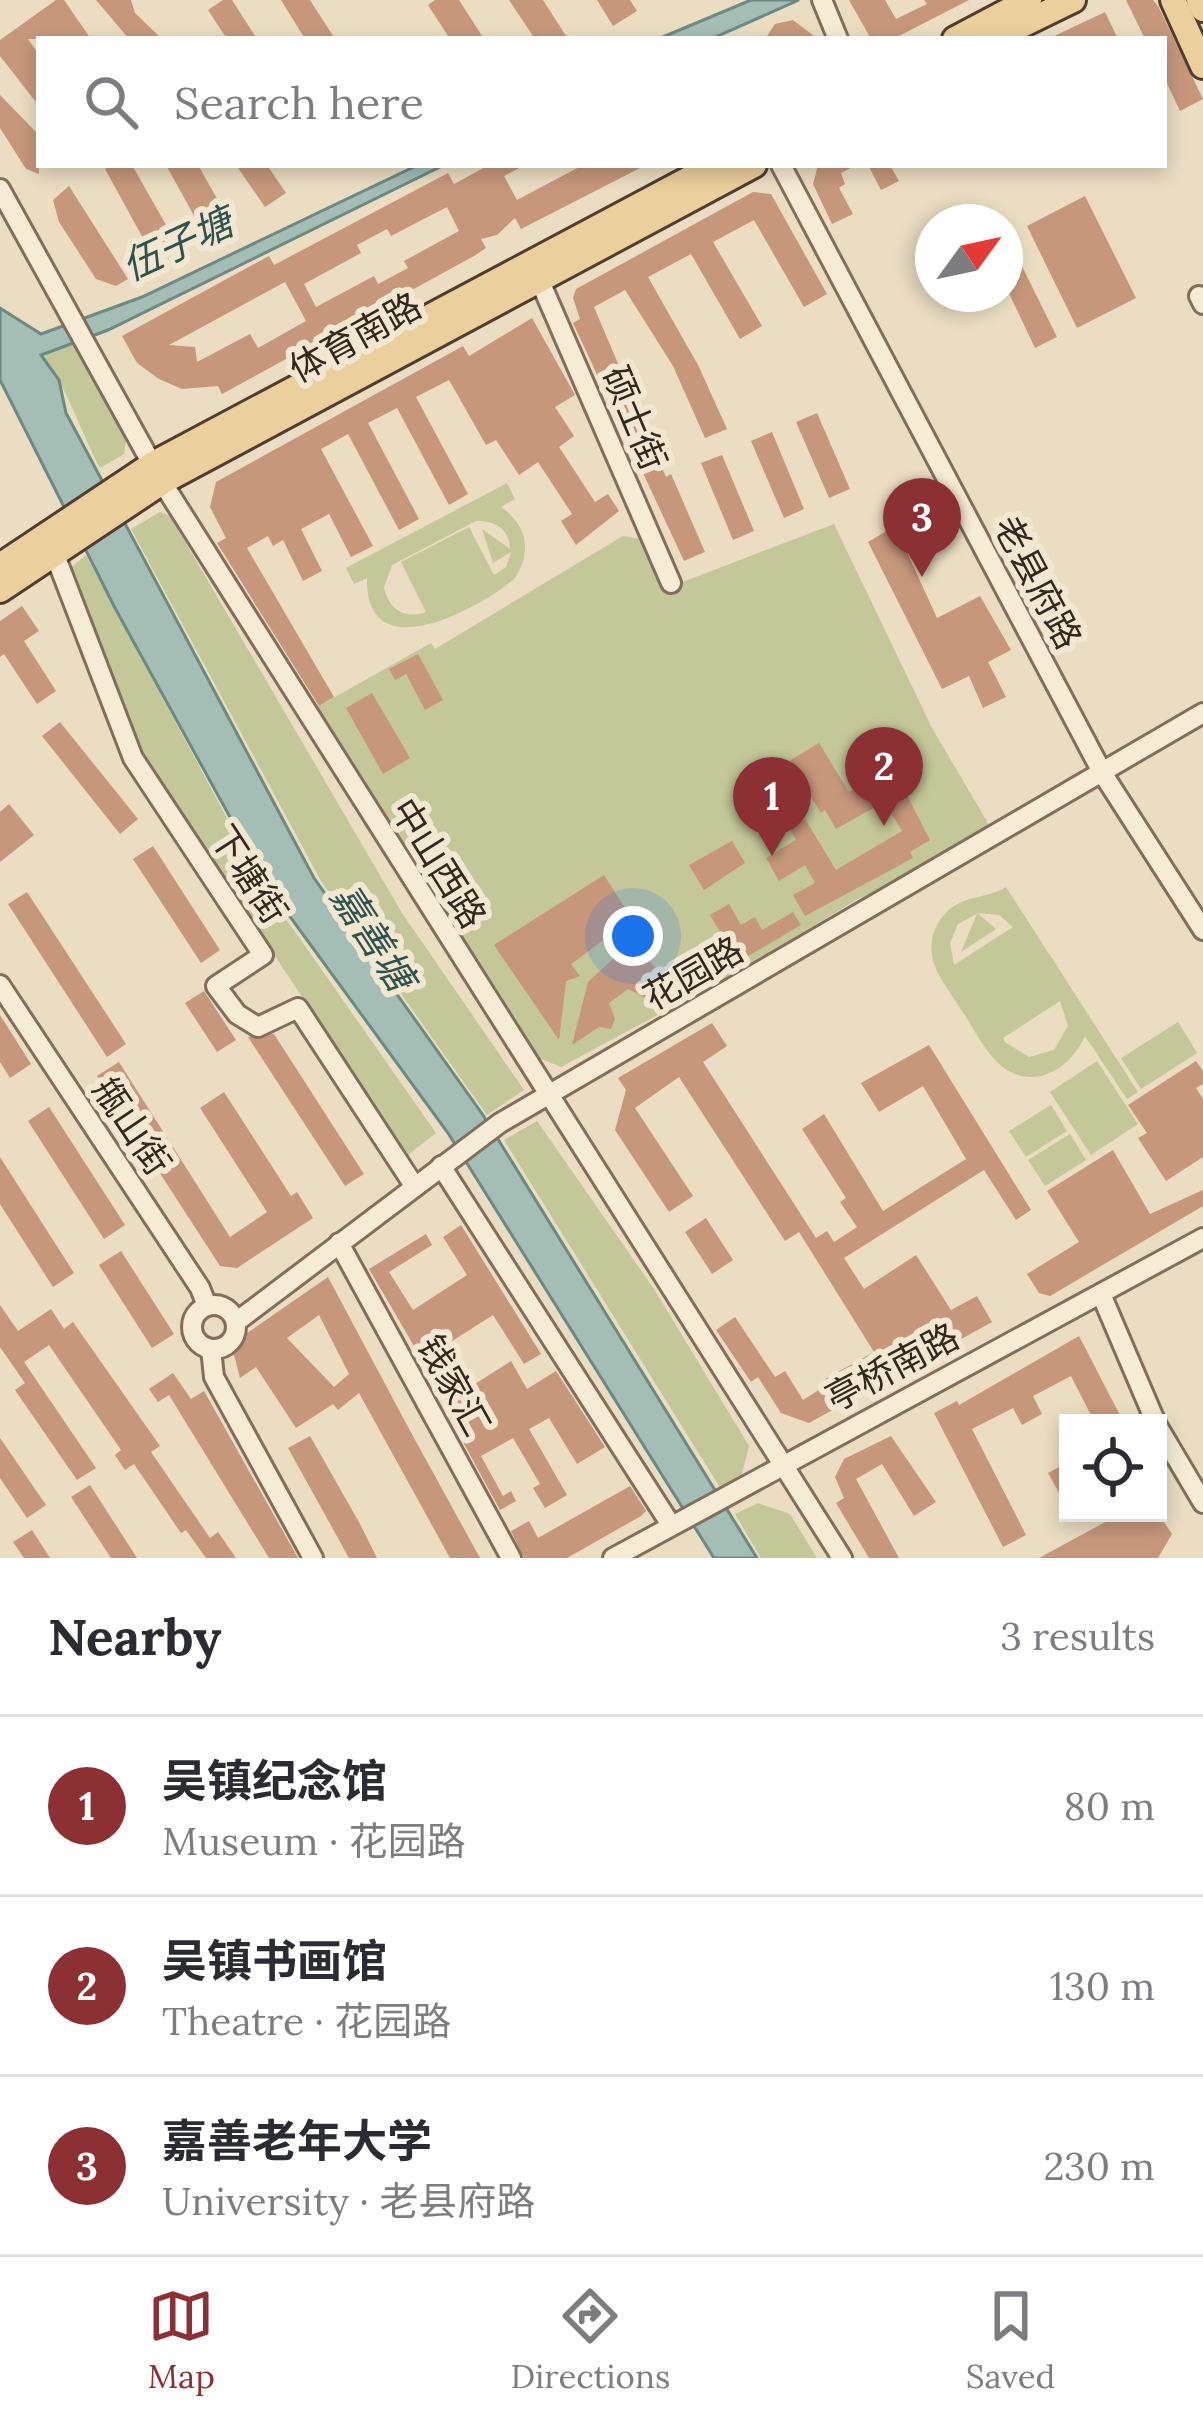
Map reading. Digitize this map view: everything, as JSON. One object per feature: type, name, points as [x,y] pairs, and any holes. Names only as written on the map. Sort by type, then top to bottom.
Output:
[{"type":"main road","points":[[961,36],[1029,0]]},
{"type":"main road","points":[[999,36],[1072,0]]},
{"type":"main road","points":[[1173,0],[1203,65]]},
{"type":"main road","points":[[1199,0],[1203,9]]},
{"type":"main road","name":"体育南路","points":[[0,590],[49,546],[158,473],[710,168]]},
{"type":"main road","name":"体育南路","points":[[158,473],[748,168]]},
{"type":"main road","name":"体育南路","points":[[0,566],[49,546]]},
{"type":"street","points":[[824,4],[837,36]]},
{"type":"street","name":"老县府路","points":[[783,168],[1102,774],[1203,930]]},
{"type":"street","name":"中山西路","points":[[0,189],[158,473],[546,1096],[785,1461],[842,1558]]},
{"type":"street","name":"硕士街","points":[[539,279],[671,583]]},
{"type":"street","name":"下塘街","points":[[49,546],[134,758],[263,956],[216,986],[237,1014],[258,1027],[298,1008],[415,1187]]},
{"type":"street","name":"花园路","points":[[236,1322],[500,1123],[1203,713]]},
{"type":"street","name":"甁山街","points":[[0,985],[200,1288],[207,1306]]},
{"type":"street","points":[[442,1166],[671,1526]]},
{"type":"street","name":"亭桥南路","points":[[613,1558],[1203,1238]]},
{"type":"street","name":"钱家汇","points":[[339,1244],[511,1558]]},
{"type":"street","points":[[1101,1294],[1152,1414]]},
{"type":"street","points":[[207,1306],[222,1306],[236,1322],[231,1342],[211,1349],[199,1342],[192,1329],[196,1315],[207,1306]]},
{"type":"street","points":[[211,1349],[214,1377],[314,1558]]},
{"type":"street","points":[[1167,1442],[1203,1503]]},
{"type":"green space","points":[[71,341],[126,440],[124,454],[100,468],[67,395],[42,356]]},
{"type":"green space","points":[[507,483],[515,499],[501,507],[522,531],[525,549],[520,569],[498,591],[452,616],[427,625],[403,627],[384,622],[371,606],[367,578],[354,584],[346,568]],"holes":[[[476,521],[495,524],[507,536],[510,549],[482,529],[493,563],[511,552],[506,567],[494,575],[469,527],[401,562],[426,612],[411,615],[394,607],[384,587],[392,565]]]},
{"type":"green space","points":[[160,512],[170,516],[402,913],[524,1090],[487,1115],[321,881],[131,529]]},
{"type":"green space","points":[[834,524],[932,728],[992,830],[868,900],[861,897],[739,971],[561,1067],[525,1052],[310,711],[431,643],[435,649],[623,536],[640,539],[661,587],[667,588]]},
{"type":"green space","points":[[86,555],[265,889],[436,1133],[408,1155],[139,753],[69,569]]},
{"type":"green space","points":[[1006,887],[1138,1092],[1127,1099],[1085,1036],[1070,1059],[1035,1077],[1010,1071],[987,1050],[938,973],[932,942],[950,909]],"holes":[[[977,913],[999,915],[1013,927],[954,965],[950,943],[958,924],[977,914],[961,952],[996,929]],[[1060,1001],[1068,1026],[1054,1050],[1029,1057],[1005,1042],[1003,1038]]]},
{"type":"green space","points":[[1178,1022],[1197,1053],[1141,1089],[1121,1058]]},
{"type":"green space","points":[[1097,1061],[1138,1124],[1091,1155],[1050,1092]]},
{"type":"green space","points":[[1051,1105],[1067,1131],[1026,1157],[1009,1131]]},
{"type":"green space","points":[[537,1121],[654,1289],[749,1446],[741,1477],[721,1489],[504,1140]]},
{"type":"green space","points":[[1070,1134],[1086,1160],[1045,1186],[1028,1160]]},
{"type":"green space","points":[[758,1503],[790,1514],[817,1558],[761,1558],[735,1514]]},
{"type":"water","points":[[751,0],[799,0],[718,36],[665,36]]},
{"type":"water","points":[[412,168],[438,168],[108,330],[41,355],[59,380],[66,413],[314,878],[483,1115],[757,1558],[714,1558],[448,1133],[269,888],[115,608],[0,380],[0,308],[41,334],[142,297]]},
{"type":"building","points":[[56,0],[64,0],[89,36],[28,39],[36,51],[36,102],[0,56],[0,40]]},
{"type":"building","points":[[96,0],[131,0],[135,13],[159,36],[126,36]]},
{"type":"building","points":[[232,0],[255,36],[225,36],[208,10]]},
{"type":"building","points":[[281,0],[310,0],[333,36],[303,36]]},
{"type":"building","points":[[435,0],[459,0],[482,36],[448,36],[428,5]]},
{"type":"building","points":[[509,0],[543,0],[566,36],[533,36]]},
{"type":"building","points":[[597,0],[630,0],[637,11],[613,26]]},
{"type":"building","points":[[849,0],[885,0],[896,19],[927,4],[924,0],[969,0],[899,36],[869,36]]},
{"type":"building","points":[[1126,0],[1153,0],[1158,6],[1203,99],[1180,111],[1167,83],[1167,36],[1144,36]]},
{"type":"building","points":[[1105,12],[1117,36],[1054,36]]},
{"type":"building","points":[[793,20],[814,36],[767,36],[775,24]]},
{"type":"building","points":[[0,95],[36,132],[39,174],[26,169],[0,128]]},
{"type":"building","points":[[134,168],[178,246],[154,258],[105,169]]},
{"type":"building","points":[[168,168],[200,168],[233,227],[208,241]]},
{"type":"building","points":[[238,168],[269,168],[286,193],[265,207]]},
{"type":"building","points":[[483,168],[519,168],[504,176],[517,200],[577,168],[640,168],[521,229],[515,218],[497,235],[481,239],[486,248],[474,256],[222,394],[218,386],[182,389],[159,379],[137,363],[122,336],[269,256],[274,265],[448,173],[454,184]],"holes":[[[447,207],[459,231],[404,261],[408,268],[378,284],[374,276],[316,307],[304,284],[361,253],[357,245],[387,229],[391,236]],[[285,282],[306,321],[258,348],[250,334],[197,362],[195,347],[169,345]]]},
{"type":"building","points":[[817,168],[850,168],[841,173],[845,184],[839,188],[853,214],[832,224],[813,184]]},
{"type":"building","points":[[870,168],[892,168],[899,181],[881,190]]},
{"type":"building","points":[[69,186],[128,279],[116,286],[96,279],[59,222],[53,200]]},
{"type":"building","points":[[753,192],[771,194],[827,294],[804,307],[754,220],[713,242],[762,326],[740,339],[691,254],[648,277],[698,365],[727,429],[705,438],[673,366],[625,290],[594,307],[666,477],[671,474],[705,552],[684,561],[573,323],[580,319],[573,298],[576,289]]},
{"type":"building","points":[[1085,196],[1136,298],[1077,328],[1027,226]]},
{"type":"building","points":[[1023,268],[1057,337],[1035,348],[1018,312],[1023,312]]},
{"type":"building","points":[[532,318],[575,395],[555,407],[574,436],[559,447],[595,502],[608,494],[619,511],[576,545],[561,521],[572,514],[538,462],[519,475],[496,440],[486,445],[449,380],[416,397],[468,494],[449,505],[397,408],[368,423],[419,519],[399,530],[348,434],[321,449],[373,546],[351,557],[329,514],[301,529],[322,571],[303,581],[283,540],[273,546],[268,536],[247,548],[334,697],[319,706],[217,543],[226,538],[210,507],[216,482],[463,346],[469,356]]},
{"type":"building","points":[[817,413],[850,489],[829,498],[796,422]]},
{"type":"building","points":[[772,432],[804,509],[784,518],[751,441]]},
{"type":"building","points":[[722,455],[754,531],[733,540],[701,463]]},
{"type":"building","points":[[895,526],[937,618],[980,596],[1011,650],[988,662],[1006,697],[983,708],[969,676],[942,689],[868,542]]},
{"type":"building","points":[[22,606],[39,631],[24,641],[56,691],[37,704],[4,654],[0,657],[0,621]]},
{"type":"building","points":[[418,654],[443,700],[425,710],[406,674],[395,680],[389,669]]},
{"type":"building","points":[[372,693],[410,758],[383,774],[346,708]]},
{"type":"building","points":[[60,722],[138,819],[120,834],[42,736]]},
{"type":"building","points":[[819,743],[849,792],[874,777],[879,785],[896,774],[930,840],[910,852],[913,858],[805,916],[793,895],[815,883],[805,865],[779,881],[766,858],[796,840],[789,828],[805,819],[836,870],[902,831],[884,802],[836,829],[789,761]]},
{"type":"building","points":[[9,804],[34,835],[0,862],[0,812]]},
{"type":"building","points":[[732,841],[745,863],[704,890],[689,865]]},
{"type":"building","points":[[153,846],[220,950],[201,963],[133,859]]},
{"type":"building","points":[[604,875],[632,919],[571,964],[580,976],[566,981],[559,1040],[494,945]]},
{"type":"building","points":[[27,892],[126,1044],[107,1057],[8,904]]},
{"type":"building","points":[[729,904],[741,925],[755,917],[762,930],[793,912],[801,925],[738,962],[710,915]]},
{"type":"building","points":[[632,943],[655,949],[650,963],[670,979],[673,991],[649,1000],[628,989],[609,1003],[615,1019],[611,1029],[599,1027],[572,1045],[588,982],[616,956],[630,955]]},
{"type":"building","points":[[204,991],[236,1040],[217,1052],[185,1003]]},
{"type":"building","points":[[0,1015],[31,1064],[10,1078],[0,1062]]},
{"type":"building","points":[[712,1023],[727,1046],[703,1062],[816,1238],[827,1231],[834,1242],[857,1227],[840,1202],[846,1198],[802,1129],[824,1114],[883,1211],[966,1159],[923,1086],[879,1112],[861,1083],[929,1045],[1031,1210],[1016,1220],[984,1170],[844,1258],[864,1289],[916,1255],[951,1310],[977,1296],[992,1322],[809,1423],[781,1413],[758,1377],[751,1382],[716,1330],[735,1317],[775,1377],[785,1371],[803,1400],[828,1384],[825,1379],[874,1352],[799,1232],[785,1241],[679,1077],[635,1108],[693,1196],[669,1212],[615,1130],[626,1090],[618,1078]]},
{"type":"building","points":[[274,1034],[364,1174],[345,1186],[248,1037]]},
{"type":"building","points":[[1196,1061],[1203,1071],[1203,1084],[1196,1088],[1203,1099],[1203,1157],[1166,1181],[1138,1138],[1147,1133],[1128,1105]]},
{"type":"building","points":[[119,1062],[230,1237],[267,1212],[200,1108],[224,1092],[291,1196],[297,1192],[313,1218],[237,1268],[220,1266],[97,1076]]},
{"type":"building","points":[[49,1107],[125,1225],[104,1239],[28,1121]]},
{"type":"building","points":[[1113,1150],[1150,1214],[1203,1190],[1203,1206],[1050,1296],[1039,1293],[1027,1274],[1079,1242],[1047,1191]]},
{"type":"building","points":[[0,1157],[74,1273],[53,1287],[0,1204]]},
{"type":"building","points":[[706,1218],[733,1260],[712,1274],[685,1232]]},
{"type":"building","points":[[461,1225],[541,1354],[524,1364],[493,1315],[438,1350],[464,1391],[511,1361],[527,1389],[556,1371],[605,1447],[577,1464],[549,1418],[529,1429],[567,1495],[545,1508],[533,1488],[540,1484],[513,1438],[481,1456],[503,1496],[511,1491],[516,1501],[500,1510],[450,1418],[455,1416],[369,1269],[426,1234],[432,1245],[389,1272],[413,1310],[467,1275],[443,1237]]},
{"type":"building","points":[[121,1251],[174,1334],[152,1348],[99,1265]]},
{"type":"building","points":[[328,1277],[480,1558],[450,1558],[359,1393],[338,1410],[333,1404],[296,1428],[256,1367],[240,1378],[234,1355],[243,1336]],"holes":[[[319,1315],[349,1374],[334,1387],[287,1338]]]},
{"type":"building","points":[[0,1305],[18,1331],[51,1309],[64,1329],[73,1322],[160,1446],[151,1452],[210,1538],[218,1532],[236,1558],[206,1558],[186,1530],[181,1533],[134,1464],[125,1470],[115,1455],[121,1450],[49,1345],[24,1362],[96,1468],[77,1480],[15,1390],[25,1383],[0,1347]]},
{"type":"building","points":[[1079,1336],[1119,1414],[1090,1414],[1071,1376],[1033,1396],[1042,1414],[1022,1425],[1013,1408],[972,1429],[1026,1535],[1003,1547],[934,1413],[957,1401],[959,1405]]},
{"type":"building","points":[[173,1373],[191,1399],[204,1391],[298,1558],[269,1558],[169,1395],[158,1402],[149,1389]]},
{"type":"building","points":[[310,1436],[377,1558],[349,1558],[288,1448]]},
{"type":"building","points":[[891,1436],[936,1502],[914,1516],[882,1464],[856,1479],[899,1558],[869,1558],[836,1503],[844,1498],[835,1477],[844,1459]]},
{"type":"building","points":[[0,1438],[46,1505],[27,1518],[0,1478]]},
{"type":"building","points":[[1059,1467],[1059,1493],[1048,1473]]},
{"type":"building","points":[[90,1485],[137,1558],[111,1558],[71,1497]]},
{"type":"building","points":[[630,1486],[646,1511],[641,1516],[567,1558],[524,1558],[511,1531],[529,1521],[538,1538]]},
{"type":"building","points":[[1105,1522],[1164,1522],[1172,1534],[1158,1558],[1039,1558]]},
{"type":"building","points":[[32,1530],[50,1558],[24,1558],[13,1542]]},
{"type":"place","name":"嘉善老年大学","points":[[922,577]]},
{"type":"place","name":"吴镇书画馆","points":[[884,826]]},
{"type":"place","name":"吴镇纪念馆","points":[[772,856]]},
{"type":"water label","name":"伍子塘","points":[[177,244]]},
{"type":"water label","name":"嘉善塘","points":[[373,937]]}]
